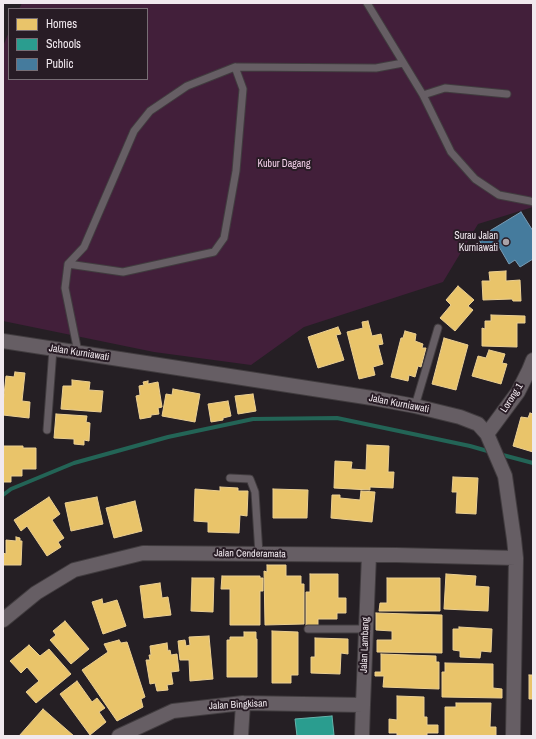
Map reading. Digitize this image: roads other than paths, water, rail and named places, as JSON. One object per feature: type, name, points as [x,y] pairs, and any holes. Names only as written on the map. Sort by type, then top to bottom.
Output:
[{"type":"street","name":"Jalan Kurniawati","points":[[3,341],[357,396],[414,406],[460,417],[478,424],[489,438],[505,476],[514,539],[516,558],[513,736]]},
{"type":"street","name":"Lorong 1","points":[[489,438],[518,392],[533,360]]},
{"type":"street","name":"Jalan Cenderamata","points":[[3,620],[36,593],[74,570],[143,553],[516,558]]},
{"type":"street","name":"Jalan Lambang","points":[[362,736],[369,555]]},
{"type":"street","name":"Jalan Bingkisan","points":[[119,736],[174,711],[243,703],[362,705]]},
{"type":"street","points":[[241,736],[243,703]]},
{"type":"lane","points":[[367,3],[422,95],[451,152],[475,179],[499,195],[533,202]]},
{"type":"lane","points":[[78,352],[64,288],[68,264],[84,247],[134,131],[150,111],[187,86],[235,67],[376,68],[403,63]]},
{"type":"lane","points":[[68,264],[123,272],[214,252],[224,238],[236,171],[243,89],[235,67]]},
{"type":"lane","points":[[422,95],[445,88],[507,94]]},
{"type":"lane","points":[[414,406],[438,328]]},
{"type":"lane","points":[[47,430],[52,349]]},
{"type":"lane","points":[[230,478],[250,479],[255,492],[259,554]]},
{"type":"lane","points":[[308,629],[366,629]]},
{"type":"waterway","points":[[3,495],[11,489],[74,463],[168,437],[253,419],[337,418],[470,446],[491,452]]},
{"type":"waterway","points":[[499,454],[533,463]]},
{"type":"place","name":"Surau Jalan Kurniawati","points":[[506,242]]},
{"type":"park label","name":"Kubur Dagang","points":[[284,164]]}]
